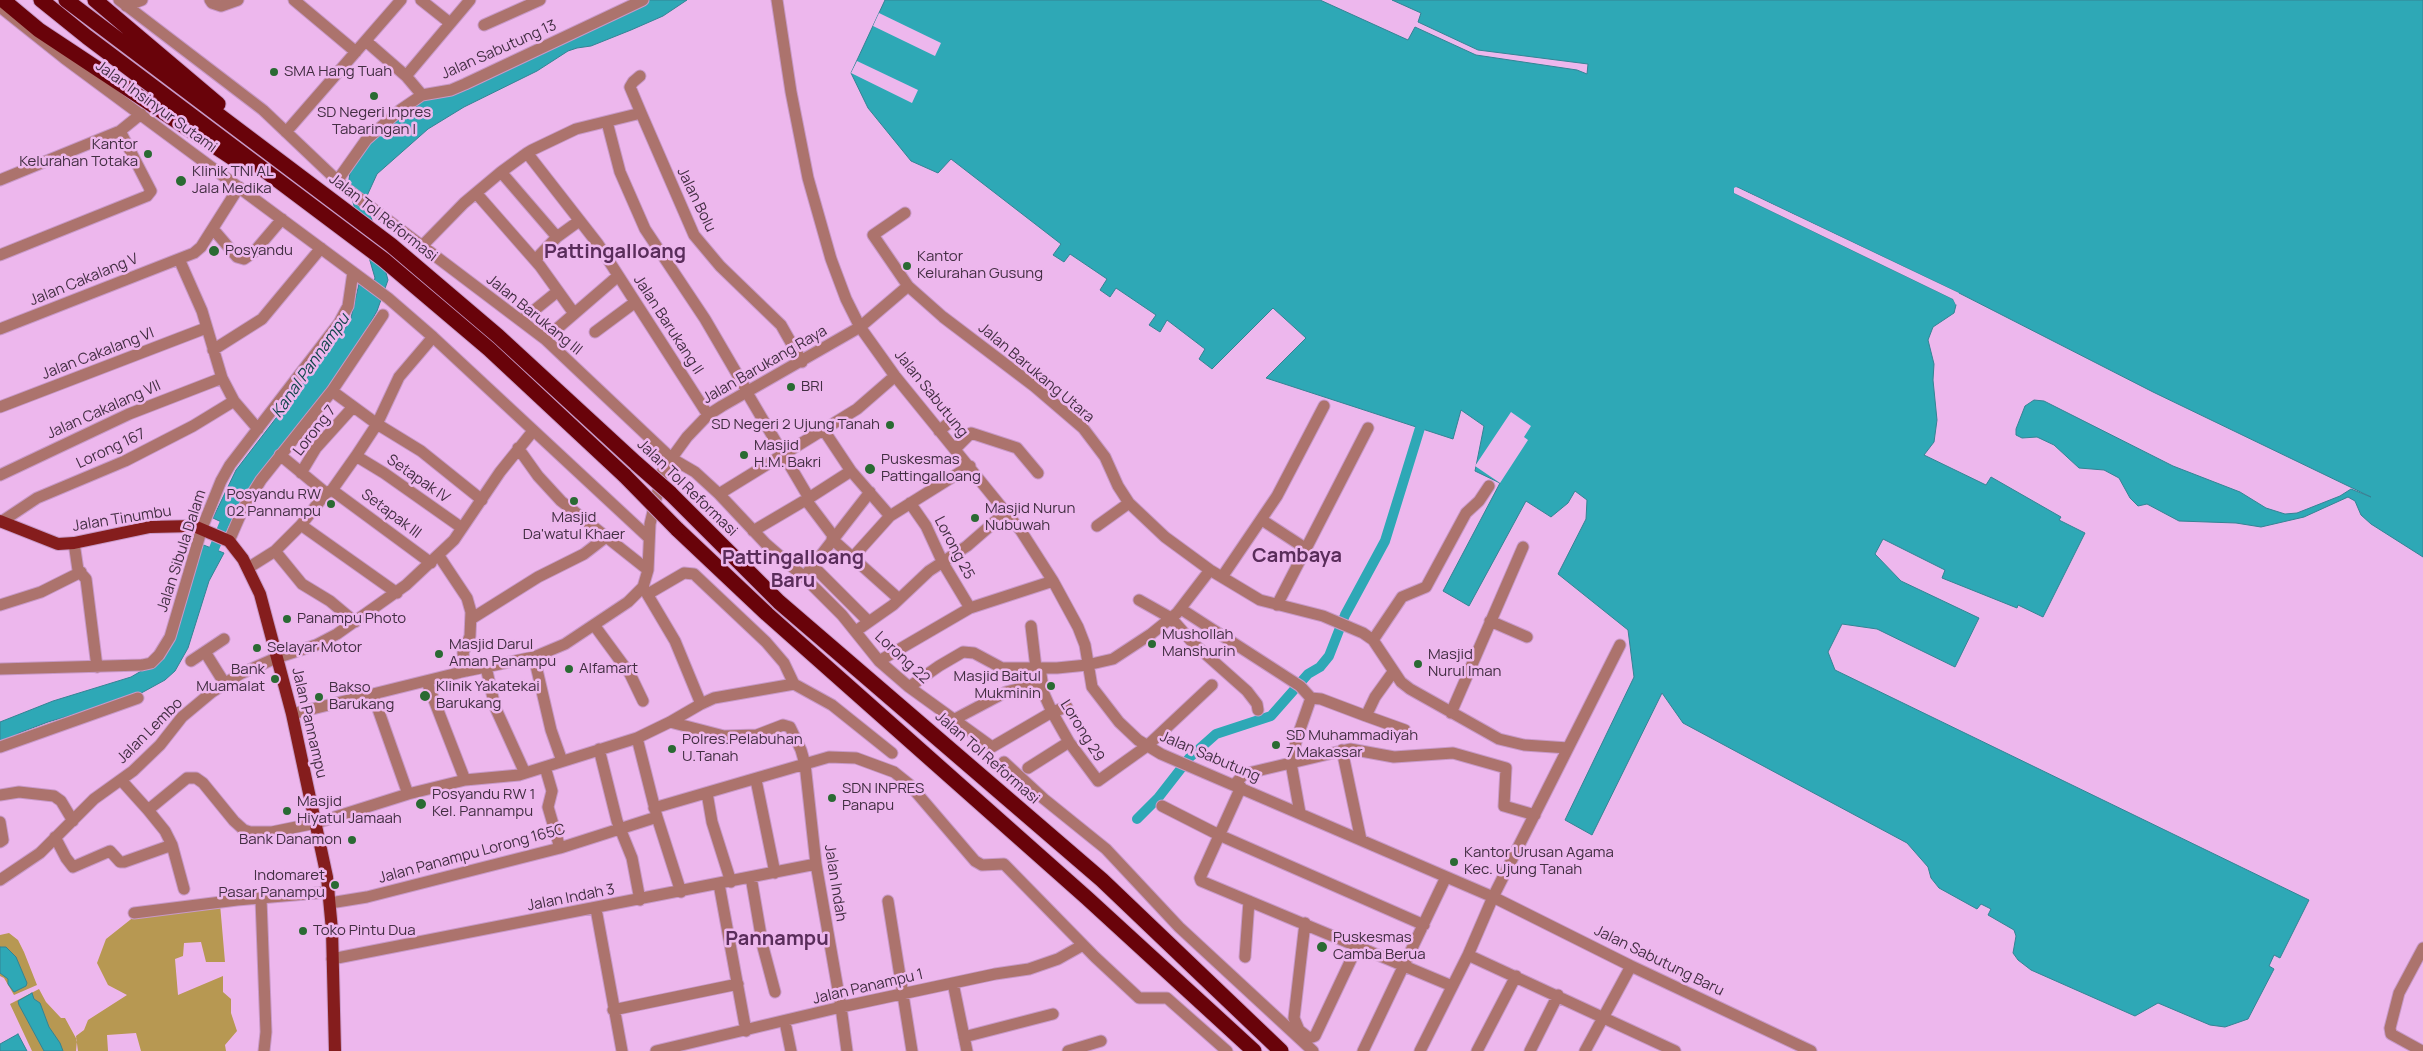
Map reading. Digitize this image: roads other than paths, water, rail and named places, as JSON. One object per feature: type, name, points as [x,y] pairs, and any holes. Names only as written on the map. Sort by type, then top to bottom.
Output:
[{"type":"highway","points":[[3,0],[39,30],[252,171],[322,213]]},
{"type":"highway","points":[[41,0],[86,37],[384,260],[489,349],[625,476],[774,620],[1087,898],[1254,1051]]},
{"type":"highway","name":"Jalan Tol Reformasi","points":[[66,0],[391,245],[498,336],[670,493],[779,602],[1102,880],[1281,1051]]},
{"type":"highway","points":[[95,0],[333,200]]},
{"type":"main road","name":"Jalan Tinumbu","points":[[1,522],[52,542],[74,543],[150,528],[187,525],[205,530],[225,539]]},
{"type":"main road","name":"Jalan Pannampu","points":[[225,539],[248,568],[260,594],[292,714],[316,823],[330,897],[335,1051]]},
{"type":"street","points":[[122,3],[142,0]]},
{"type":"street","points":[[210,0],[212,3],[220,6],[238,0]]},
{"type":"street","points":[[294,0],[356,52]]},
{"type":"street","points":[[421,0],[450,23]]},
{"type":"street","points":[[406,76],[470,0]]},
{"type":"street","points":[[484,25],[540,0]]},
{"type":"street","name":"Jalan Sabutung 13","points":[[341,184],[366,140],[400,110],[422,95],[458,87],[643,0]]},
{"type":"street","name":"Jalan Sabutung","points":[[778,0],[791,92],[808,178],[831,259],[846,298],[860,327],[895,376],[1006,512],[1053,581],[1081,635],[1092,687],[1098,696],[1120,722],[1147,746],[1494,897]]},
{"type":"street","points":[[286,132],[367,42],[398,1]]},
{"type":"street","name":"Jalan Barukang III","points":[[122,3],[251,100],[341,184],[545,339],[671,458]]},
{"type":"street","name":"Jalan Insinyur Sutami","points":[[0,6],[57,52],[322,248],[390,300],[433,337]]},
{"type":"street","points":[[367,42],[406,76],[422,95]]},
{"type":"street","name":"Jalan Bolu","points":[[640,76],[630,87],[694,235],[720,266],[781,324],[802,362]]},
{"type":"street","points":[[422,246],[476,192],[527,153],[576,129],[641,113]]},
{"type":"street","points":[[0,180],[120,131],[141,114]]},
{"type":"street","points":[[607,122],[620,172],[645,229],[705,319],[807,499],[833,538],[900,599]]},
{"type":"street","points":[[0,255],[147,196],[150,186],[120,131]]},
{"type":"street","name":"Jalan Barukang II","points":[[527,153],[578,221],[598,244],[634,303],[708,415]]},
{"type":"street","points":[[501,172],[557,237]]},
{"type":"street","name":"Jalan Cakalang V","points":[[0,329],[198,251],[239,187]]},
{"type":"street","points":[[476,192],[535,260],[573,312]]},
{"type":"street","name":"Jalan Barukang Utara","points":[[905,213],[873,235],[908,286],[943,316],[1034,386],[1082,428],[1106,457],[1118,486],[1129,502],[1165,537],[1245,593],[1276,605],[1343,623],[1363,632],[1373,640],[1393,672],[1410,689],[1508,743],[1568,748]]},
{"type":"street","points":[[213,229],[238,257],[244,259],[254,252],[282,219]]},
{"type":"street","points":[[535,260],[557,237],[578,221]]},
{"type":"street","points":[[212,350],[262,319],[322,248]]},
{"type":"street","points":[[179,259],[202,310],[212,350],[222,378],[234,401],[258,429]]},
{"type":"street","name":"Jalan Sibula Dalam","points":[[0,669],[97,659],[147,664],[159,655],[170,637],[205,530],[230,465],[339,323],[348,306],[354,273]]},
{"type":"street","points":[[545,339],[573,312],[618,276]]},
{"type":"street","name":"Jalan Barukang Raya","points":[[645,590],[648,570],[648,537],[663,470],[687,437],[708,415],[860,327],[908,286]]},
{"type":"street","points":[[521,321],[558,291]]},
{"type":"street","points":[[595,332],[634,303]]},
{"type":"street","points":[[225,539],[248,499],[280,454],[332,391],[384,315]]},
{"type":"street","name":"Jalan Cakalang VI","points":[[0,407],[206,328]]},
{"type":"street","points":[[248,568],[275,551],[301,525],[329,492],[377,424],[399,377],[433,337],[648,537]]},
{"type":"street","points":[[719,494],[856,408],[895,376]]},
{"type":"street","name":"Jalan Cakalang VII","points":[[0,475],[129,414],[222,378]]},
{"type":"street","points":[[332,391],[377,424],[421,451],[482,500]]},
{"type":"street","name":"Lorong 167","points":[[1,522],[37,498],[125,461],[193,426],[234,401]]},
{"type":"street","points":[[1222,578],[1262,520],[1295,463],[1324,406]]},
{"type":"street","name":"Lorong 7","points":[[301,473],[316,448],[353,407]]},
{"type":"street","points":[[939,431],[951,421]]},
{"type":"street","points":[[1276,605],[1368,428]]},
{"type":"street","points":[[823,429],[851,471],[890,516]]},
{"type":"street","name":"Jalan Lembo","points":[[0,880],[40,853],[94,800],[154,752],[182,717],[224,684],[240,674],[276,658],[316,645],[355,622],[396,593],[435,559],[462,528],[518,448],[533,431]]},
{"type":"street","points":[[955,449],[971,433],[1017,448],[1038,473]]},
{"type":"street","points":[[518,448],[555,495],[648,570]]},
{"type":"street","name":"Setapak III","points":[[280,454],[301,473],[329,492],[435,559],[467,598],[471,612],[470,636],[463,653],[466,671]]},
{"type":"street","name":"Setapak IV","points":[[356,456],[384,473],[462,528]]},
{"type":"street","name":"Lorong 22","points":[[671,458],[695,472],[719,494],[753,531],[804,577],[856,631],[863,644],[879,661],[909,687],[992,747],[1052,712]]},
{"type":"street","points":[[854,556],[890,516],[970,466]]},
{"type":"street","points":[[753,531],[851,471]]},
{"type":"street","points":[[1373,640],[1402,597],[1426,586],[1466,512],[1479,501],[1489,486]]},
{"type":"street","points":[[804,577],[870,492]]},
{"type":"street","points":[[1097,526],[1129,502]]},
{"type":"street","name":"Lorong 25","points":[[910,503],[926,526],[943,563],[970,608]]},
{"type":"street","points":[[856,631],[900,599],[929,571],[943,563],[1006,512]]},
{"type":"street","points":[[1262,520],[1305,548]]},
{"type":"street","points":[[301,525],[396,593]]},
{"type":"street","points":[[470,619],[538,577],[584,554],[606,538]]},
{"type":"street","points":[[74,543],[77,567],[86,578],[97,659]]},
{"type":"street","points":[[1451,713],[1523,547]]},
{"type":"street","points":[[275,551],[302,584],[330,601],[355,622]]},
{"type":"street","points":[[812,565],[868,621]]},
{"type":"street","points":[[909,687],[963,652],[974,653],[1002,668],[1087,665],[1113,659],[1121,655],[1181,609],[1210,570]]},
{"type":"street","points":[[0,605],[41,592],[81,572]]},
{"type":"street","points":[[292,714],[466,671],[534,657],[565,644],[645,590],[684,573],[694,574],[766,642],[784,663],[794,684],[832,706],[892,753]]},
{"type":"street","points":[[879,661],[970,608],[1053,581]]},
{"type":"street","points":[[645,590],[681,654],[701,704]]},
{"type":"street","points":[[1139,600],[1170,618],[1194,643],[1247,690],[1257,704],[1258,710]]},
{"type":"street","points":[[1181,609],[1300,686],[1311,698],[1321,699],[1405,730]]},
{"type":"street","points":[[1490,621],[1527,637]]},
{"type":"street","points":[[594,625],[630,674],[643,701]]},
{"type":"street","name":"Lorong 29","points":[[1031,626],[1034,668],[1052,712],[1063,721],[1069,742],[1096,779],[1098,781],[1105,778],[1147,746]]},
{"type":"street","points":[[191,661],[224,639]]},
{"type":"street","points":[[1420,1051],[1468,955],[1494,897],[1620,645]]},
{"type":"street","points":[[205,652],[224,684]]},
{"type":"street","points":[[534,657],[551,730],[562,761]]},
{"type":"street","points":[[486,668],[495,707],[525,773]]},
{"type":"street","points":[[1366,716],[1375,697],[1393,672]]},
{"type":"street","points":[[427,682],[465,780]]},
{"type":"street","points":[[955,719],[1006,692],[1041,683]]},
{"type":"street","points":[[148,810],[187,778],[192,778],[203,783],[234,821],[250,832],[272,832],[316,823],[408,794],[465,780],[525,773],[636,738],[714,698],[794,684]]},
{"type":"street","points":[[1147,746],[1212,685]]},
{"type":"street","points":[[373,695],[408,794]]},
{"type":"street","points":[[0,747],[138,698]]},
{"type":"street","points":[[1300,813],[1295,794],[1291,763],[1297,738],[1311,698]]},
{"type":"street","points":[[1052,712],[1067,707]]},
{"type":"street","name":"Jalan Indah","points":[[670,722],[724,736],[758,735],[788,725],[801,750],[805,764],[816,864],[841,1007],[846,1051]]},
{"type":"street","points":[[636,738],[655,812],[681,892]]},
{"type":"street","points":[[1028,768],[1069,742]]},
{"type":"street","points":[[599,749],[620,830],[632,858],[640,900]]},
{"type":"street","points":[[1452,986],[1200,880],[1238,786],[1244,774],[1342,750],[1362,750],[1394,757],[1453,753],[1505,768],[1504,806],[1535,815]]},
{"type":"street","points":[[1342,750],[1361,840]]},
{"type":"street","name":"Jalan Panampu Lorong 165C","points":[[134,914],[225,901],[366,897],[560,848],[620,830],[655,812],[707,793],[829,757],[856,758],[898,774],[976,861],[982,865],[1004,864],[1139,998],[1167,998],[1227,1051]]},
{"type":"street","points":[[1004,762],[1044,799],[1106,849],[1179,927],[1313,1051]]},
{"type":"street","points":[[545,767],[552,791],[548,807],[560,848]]},
{"type":"street","name":"Jalan Lembo","points":[[121,780],[165,832],[172,845],[184,889]]},
{"type":"street","points":[[756,780],[775,873]]},
{"type":"street","points":[[0,795],[19,792],[54,796],[61,801],[73,821]]},
{"type":"street","points":[[707,793],[725,883],[746,1031]]},
{"type":"street","points":[[1162,806],[1219,834],[1424,925]]},
{"type":"street","points":[[0,822],[3,840],[0,842]]},
{"type":"street","points":[[55,837],[73,867],[110,852],[120,862],[124,862],[172,845]]},
{"type":"street","name":"Jalan Indah 3","points":[[332,959],[816,864]]},
{"type":"street","points":[[751,877],[763,947],[775,992]]},
{"type":"street","points":[[1363,1051],[1446,877]]},
{"type":"street","name":"Jalan Sabutung Baru","points":[[1494,897],[1631,966],[1811,1051]]},
{"type":"street","points":[[261,899],[266,1032],[264,1051]]},
{"type":"street","points":[[888,901],[912,1051]]},
{"type":"street","points":[[1245,957],[1249,901]]},
{"type":"street","points":[[596,908],[613,1010],[622,1051]]},
{"type":"street","points":[[1305,923],[1294,1018],[1299,1030],[1309,1038],[1315,1036],[1357,947]]},
{"type":"street","name":"Jalan Panampu 1","points":[[656,1051],[785,1022],[841,1007],[1037,966],[1058,959],[1084,945]]},
{"type":"street","points":[[2422,1051],[2391,1034],[2390,1028],[2399,993],[2423,948]]},
{"type":"street","points":[[1468,955],[1558,995],[1674,1051]]},
{"type":"street","points":[[1585,1051],[1631,966]]},
{"type":"street","points":[[1477,1051],[1516,976]]},
{"type":"street","points":[[952,983],[967,1051]]},
{"type":"street","points":[[613,1010],[738,984]]},
{"type":"street","points":[[1530,1051],[1558,995]]},
{"type":"street","points":[[964,1037],[1053,1014]]},
{"type":"street","points":[[785,1022],[791,1051]]},
{"type":"street","points":[[1068,1051],[1083,1049],[1101,1041]]},
{"type":"waterway","points":[[1137,819],[1158,798],[1190,757],[1216,734],[1271,716],[1308,674],[1320,667],[1329,656],[1345,615],[1385,541],[1420,428]]},
{"type":"waterway","name":"Kanal Pannampu","points":[[209,561],[229,512]]},
{"type":"place","name":"SMA Hang Tuah","points":[[274,72]]},
{"type":"place","name":"SD Negeri Inpres Tabaringan I","points":[[374,96]]},
{"type":"place","name":"Kantor Kelurahan Totaka","points":[[148,154]]},
{"type":"place","name":"Klinik TNI AL Jala Medika","points":[[181,181]]},
{"type":"place","name":"Posyandu","points":[[214,251]]},
{"type":"place","name":"Kantor Kelurahan Gusung","points":[[907,266]]},
{"type":"place","name":"BRI","points":[[791,387]]},
{"type":"place","name":"SD Negeri 2 Ujung Tanah","points":[[890,425]]},
{"type":"place","name":"Masjid H.M. Bakri","points":[[744,455]]},
{"type":"place","name":"Puskesmas Pattingalloang","points":[[870,469]]},
{"type":"place","name":"Masjid Da'watul Khaer","points":[[574,501]]},
{"type":"place","name":"Posyandu RW 02 Pannampu","points":[[331,504]]},
{"type":"place","name":"Masjid Nurun Nubuwah","points":[[975,518]]},
{"type":"place","name":"Panampu Photo","points":[[287,619]]},
{"type":"place","name":"Mushollah Manshurin","points":[[1152,644]]},
{"type":"place","name":"Selayar Motor","points":[[257,648]]},
{"type":"place","name":"Masjid Darul Aman Panampu","points":[[439,654]]},
{"type":"place","name":"Masjid Nurul Iman","points":[[1418,664]]},
{"type":"place","name":"Alfamart","points":[[569,669]]},
{"type":"place","name":"Bank Muamalat","points":[[275,679]]},
{"type":"place","name":"Masjid Baitul Mukminin","points":[[1051,686]]},
{"type":"place","name":"Klinik Yakatekai Barukang","points":[[425,696]]},
{"type":"place","name":"Bakso Barukang","points":[[319,697]]},
{"type":"place","name":"SD Muhammadiyah 7 Makassar","points":[[1276,745]]},
{"type":"place","name":"Polres.Pelabuhan U.Tanah","points":[[672,749]]},
{"type":"place","name":"SDN INPRES Panapu","points":[[832,798]]},
{"type":"place","name":"Posyandu RW 1 Kel. Pannampu","points":[[421,804]]},
{"type":"place","name":"Masjid Hiyatul Jamaah","points":[[287,811]]},
{"type":"place","name":"Bank Danamon","points":[[352,840]]},
{"type":"place","name":"Kantor Urusan Agama Kec. Ujung Tanah","points":[[1454,862]]},
{"type":"place","name":"Indomaret Pasar Panampu","points":[[335,885]]},
{"type":"place","name":"Toko Pintu Dua","points":[[303,931]]},
{"type":"place","name":"Puskesmas Camba Berua","points":[[1322,947]]},
{"type":"district","name":"Pattingalloang","points":[[615,252]]},
{"type":"district","name":"Cambaya","points":[[1297,556]]},
{"type":"district","name":"Pattingalloang Baru","points":[[793,570]]},
{"type":"district","name":"Pannampu","points":[[777,939]]}]
